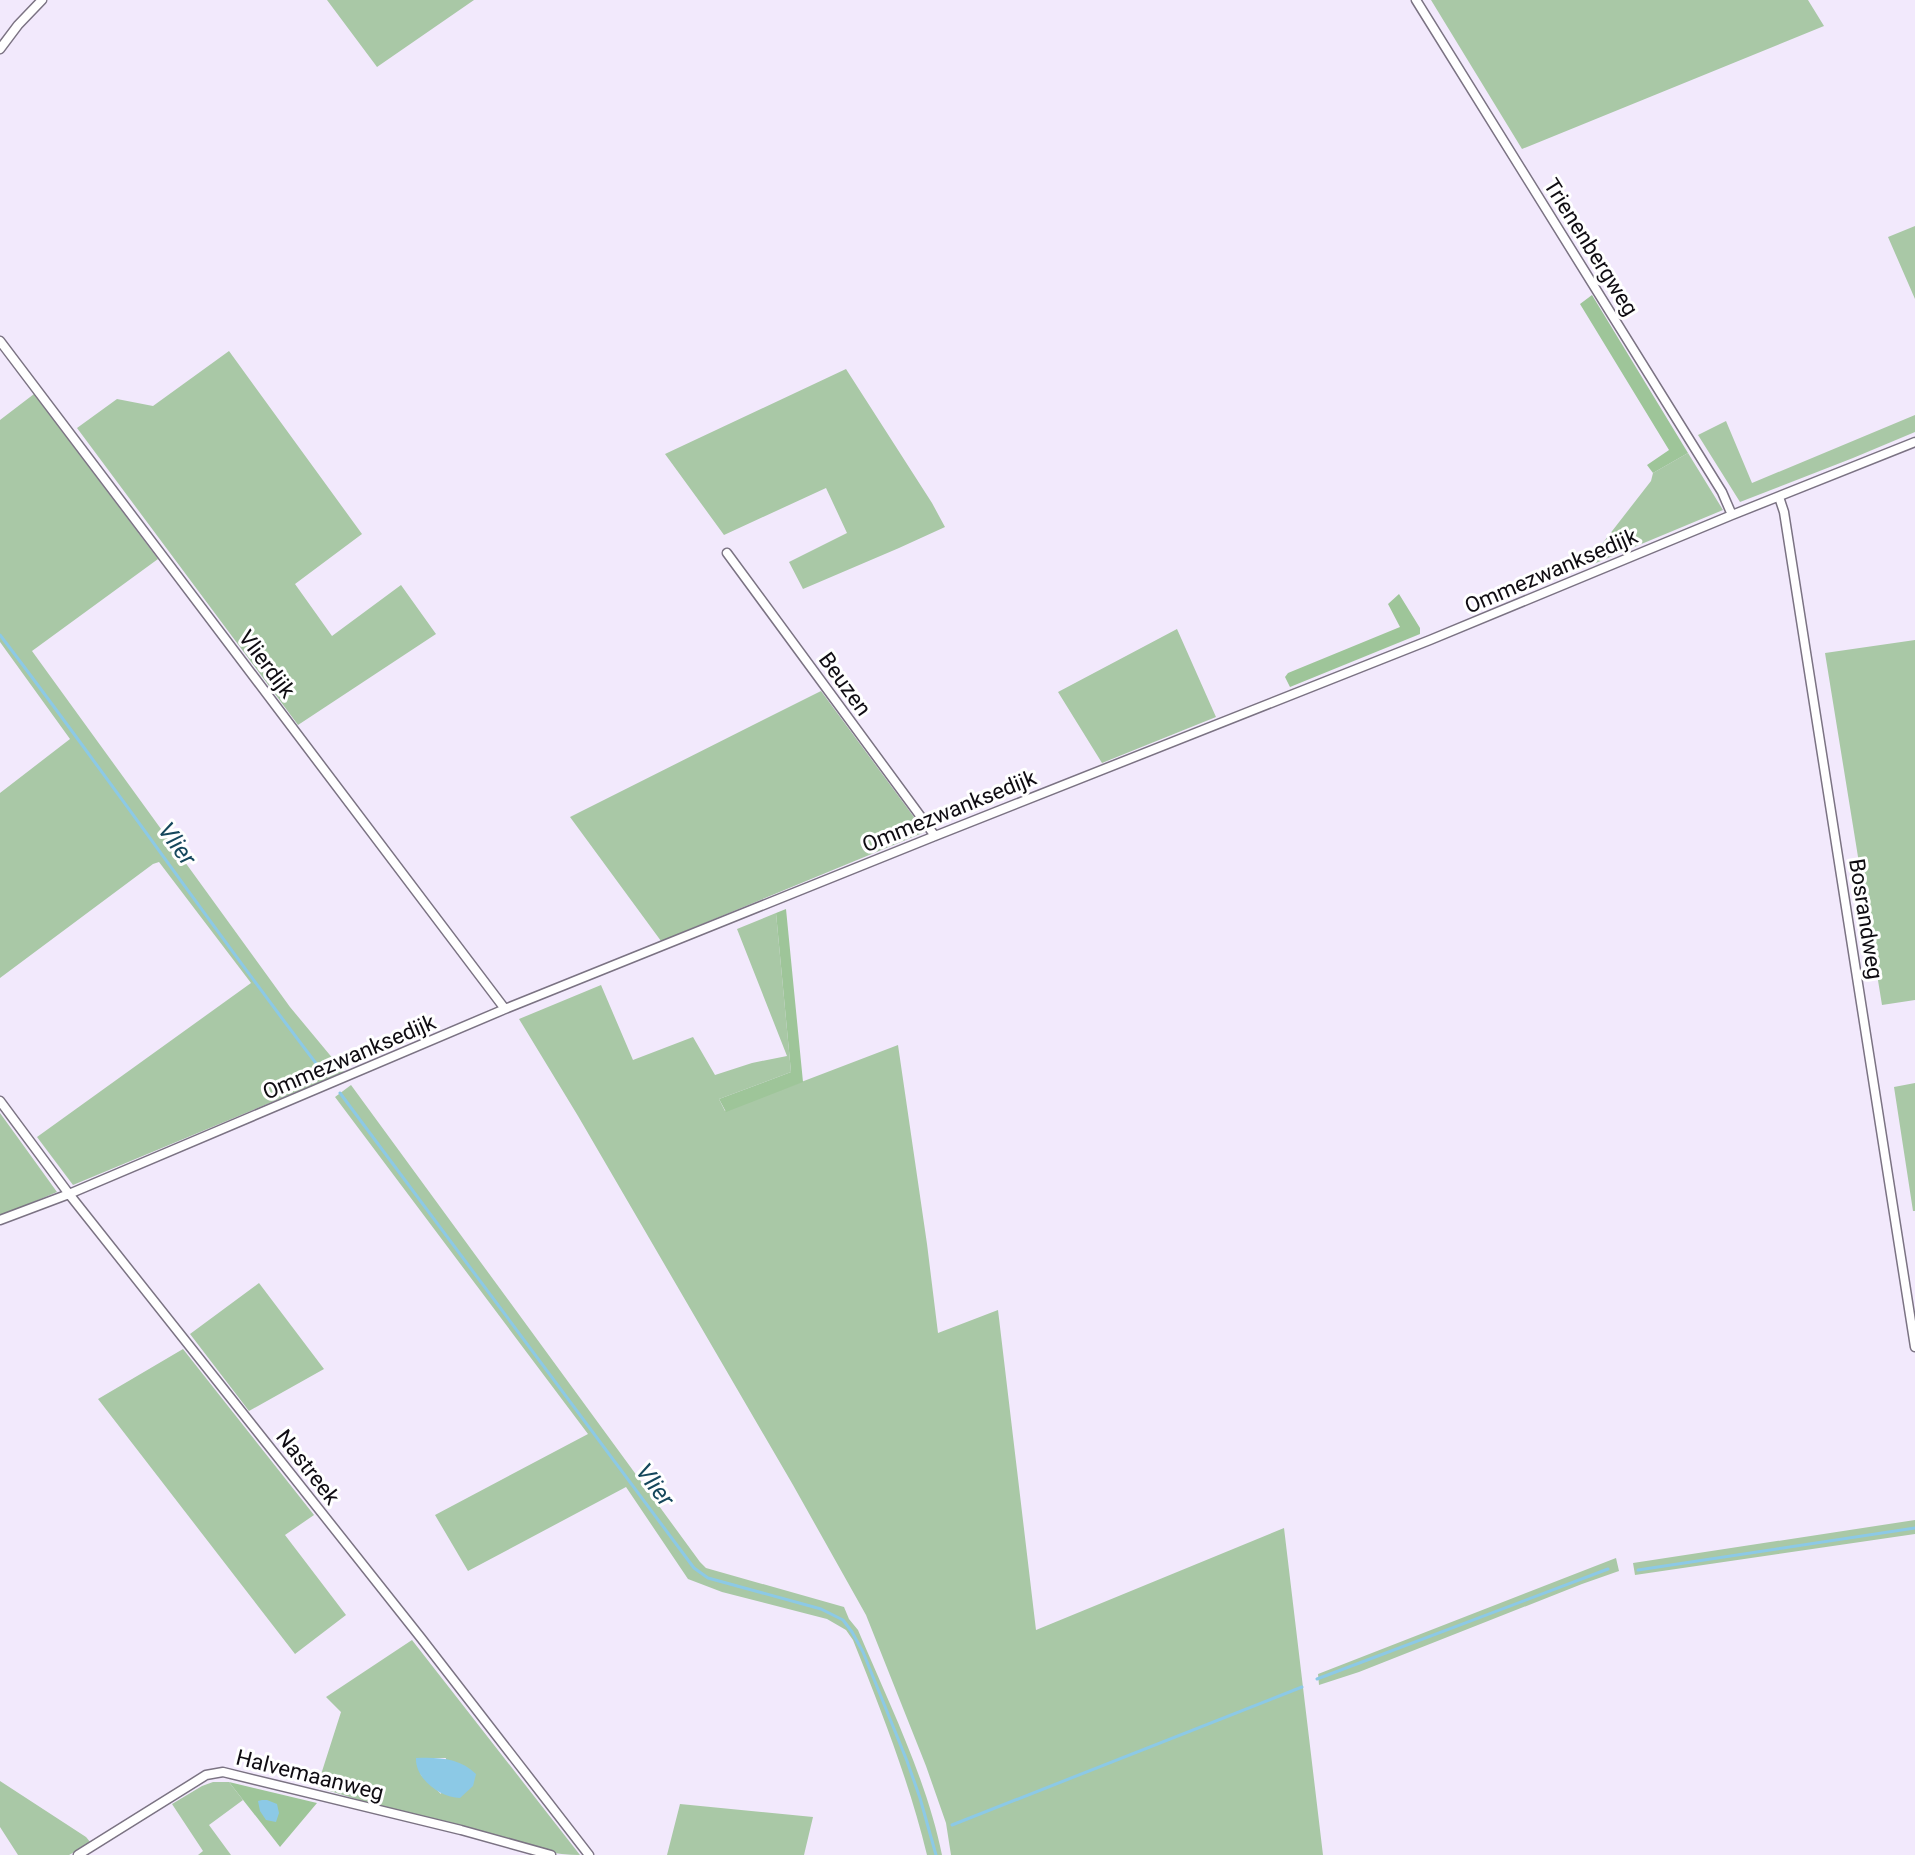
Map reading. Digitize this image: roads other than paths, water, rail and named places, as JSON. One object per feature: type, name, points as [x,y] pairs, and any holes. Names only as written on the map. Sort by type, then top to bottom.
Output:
[{"type":"street","points":[[1,44],[42,0]]},
{"type":"street","name":"Trienenbergweg","points":[[1416,0],[1722,492],[1732,515]]},
{"type":"street","name":"Vlierdijk","points":[[0,341],[505,1009]]},
{"type":"street","name":"Ommezwanksedijk","points":[[0,1220],[69,1194],[505,1009],[1442,635],[1915,442]]},
{"type":"street","name":"Bosrandweg","points":[[1779,497],[1784,512],[1915,1347]]},
{"type":"street","name":"Beuzen","points":[[727,553],[935,836]]},
{"type":"street","name":"Nastreek","points":[[0,1101],[69,1194],[589,1855]]},
{"type":"street","name":"Halvemaanweg","points":[[78,1855],[206,1775],[223,1772],[551,1855]]},
{"type":"water","points":[[416,1758],[440,1758],[463,1765],[476,1774],[473,1786],[460,1798],[445,1795],[424,1780]]},
{"type":"water","points":[[258,1801],[277,1804],[279,1813],[276,1822],[266,1820],[260,1811]]},
{"type":"waterway","name":"Vlier","points":[[0,635],[325,1075]]},
{"type":"waterway","name":"Vlier","points":[[340,1093],[694,1568],[708,1578],[821,1609],[843,1620],[863,1652],[907,1761],[936,1855]]},
{"type":"waterway","points":[[1638,1570],[1915,1528]]},
{"type":"waterway","points":[[1317,1679],[1608,1569]]},
{"type":"waterway","points":[[952,1825],[1302,1687]]}]
